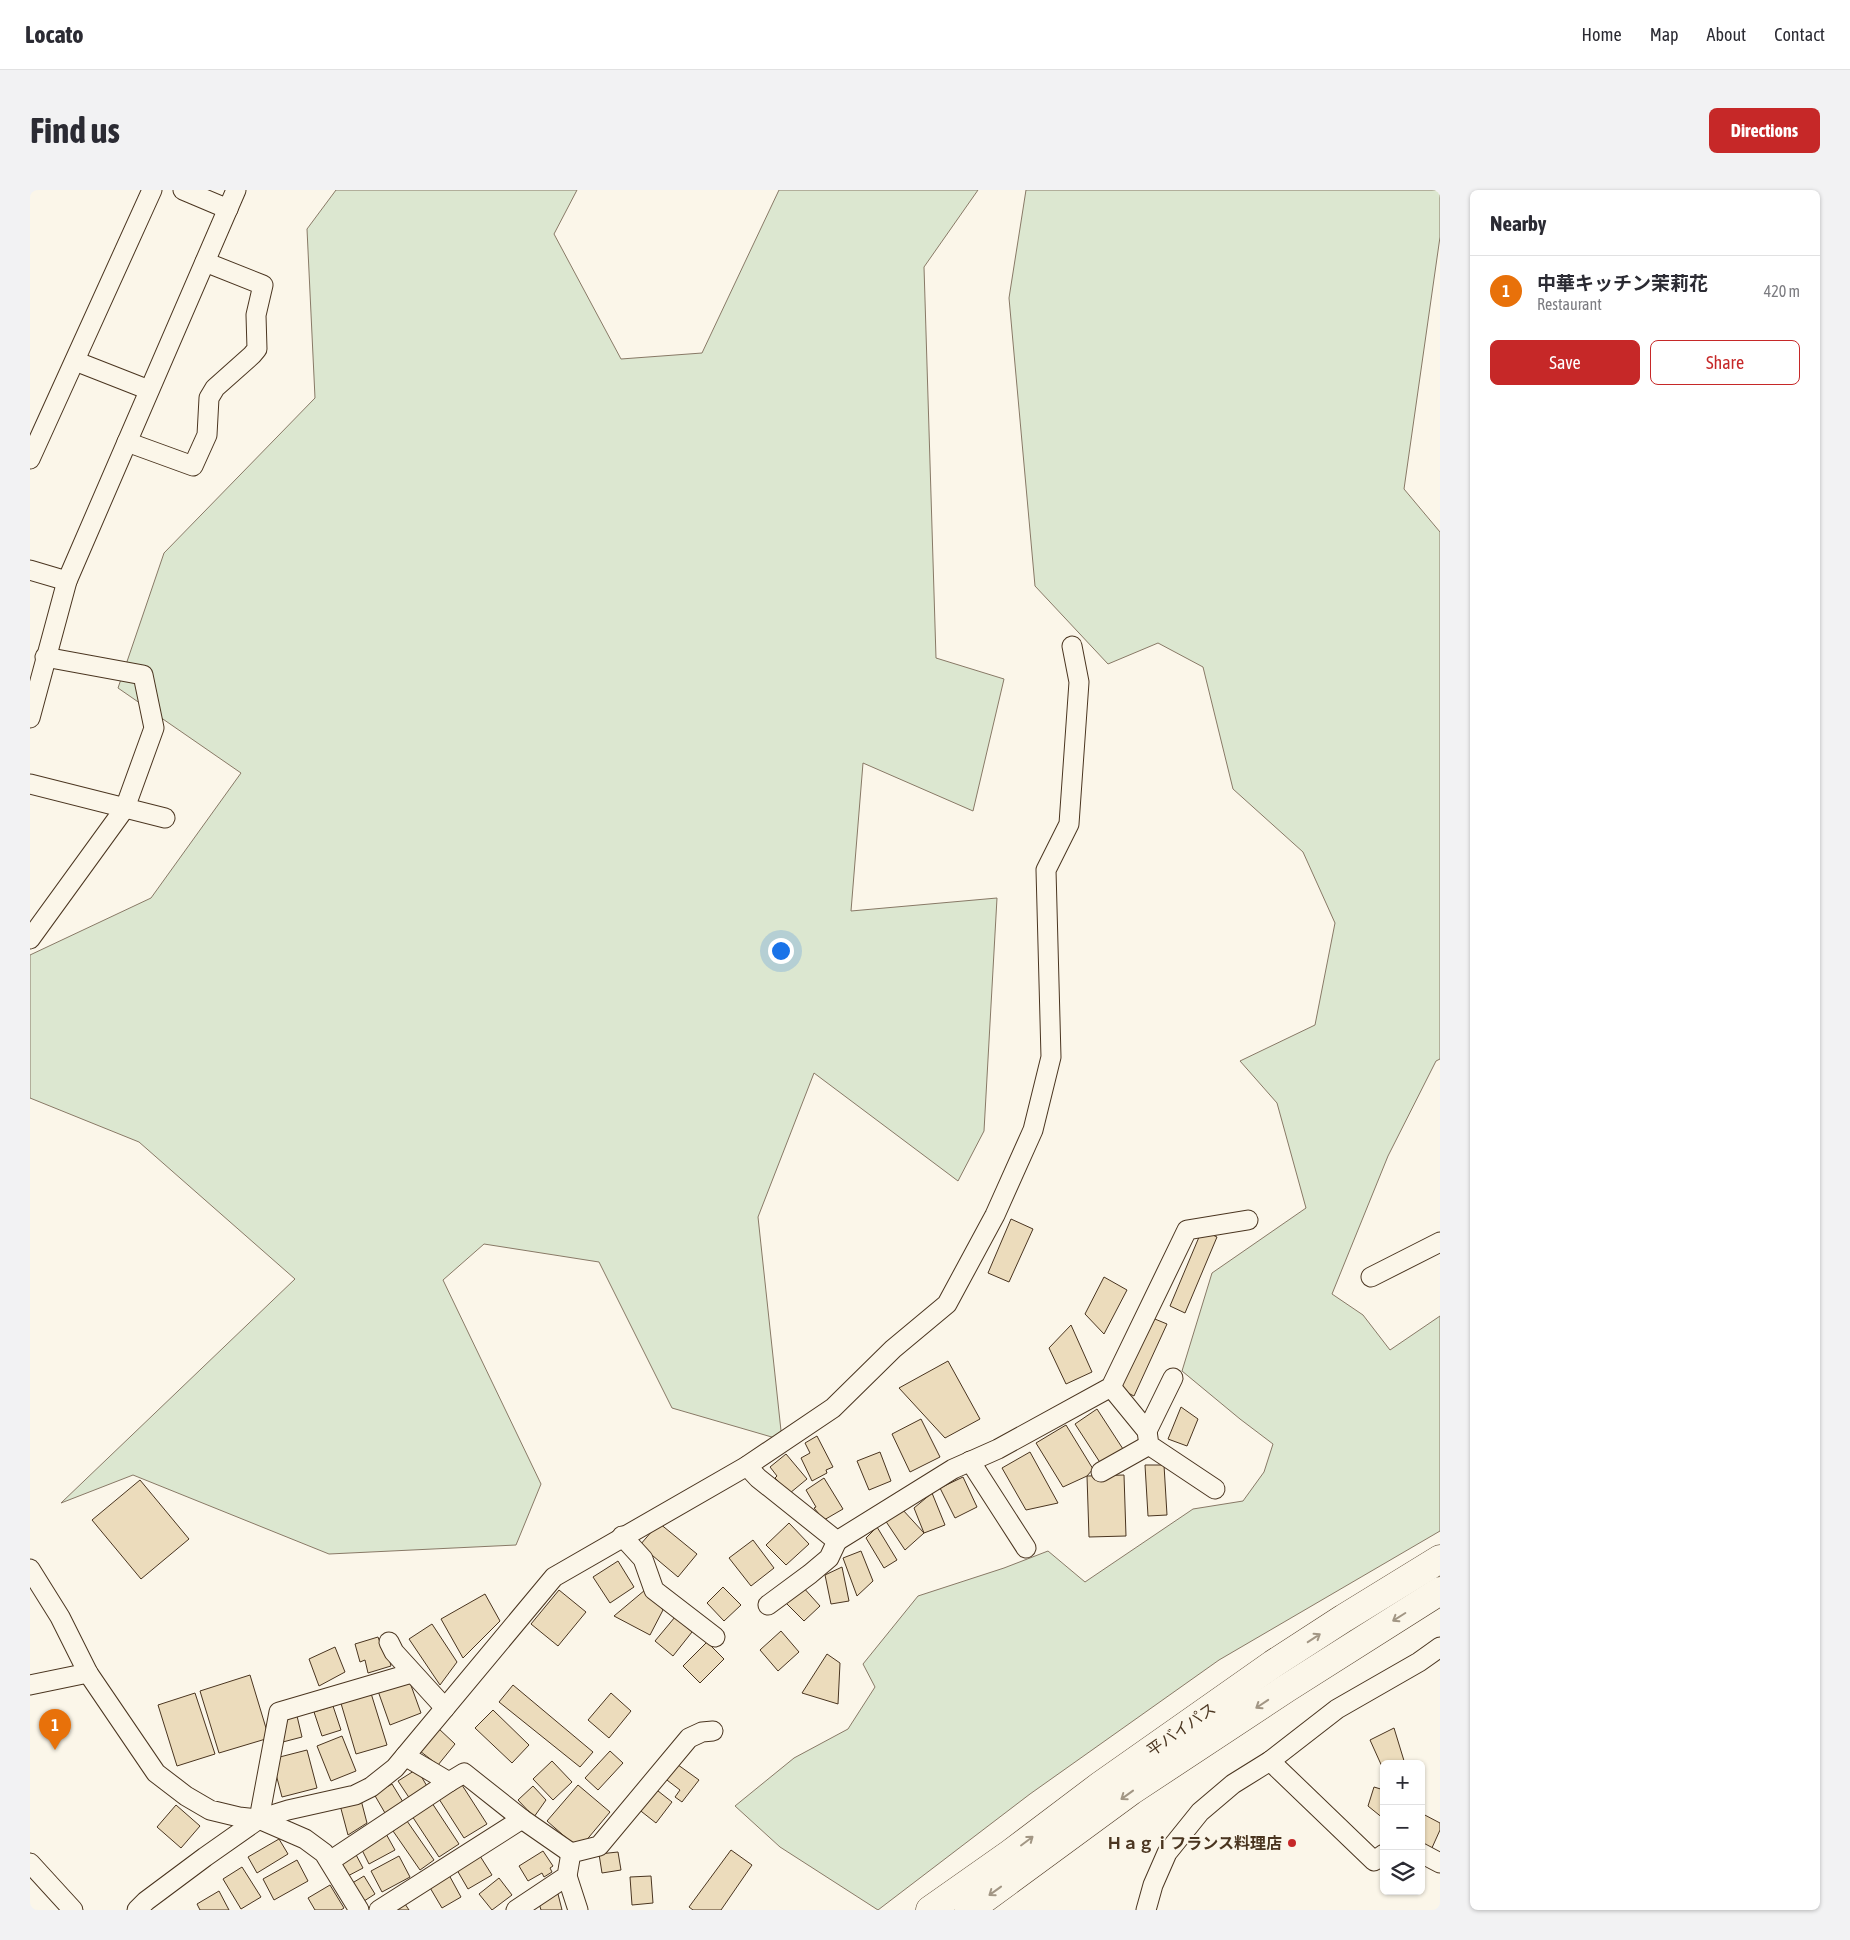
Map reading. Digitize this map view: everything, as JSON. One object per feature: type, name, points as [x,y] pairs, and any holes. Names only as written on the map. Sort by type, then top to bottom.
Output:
[{"type":"highway","name":"平バイパス","points":[[930,1910],[1011,1853],[1101,1785],[1273,1664],[1440,1559]]},
{"type":"highway","name":"平バイパス","points":[[969,1910],[1131,1791],[1287,1688],[1440,1591]]},
{"type":"street","points":[[30,459],[152,190]]},
{"type":"street","points":[[182,190],[228,209]]},
{"type":"street","points":[[30,718],[67,581],[236,190]]},
{"type":"street","points":[[127,442],[193,466],[207,435],[209,398],[215,388],[257,349],[256,315],[263,285],[205,262]]},
{"type":"street","points":[[75,361],[149,390]]},
{"type":"street","points":[[30,570],[67,581]]},
{"type":"street","points":[[30,1569],[60,1617],[88,1673],[156,1772],[186,1796],[210,1810],[239,1818],[259,1819],[304,1806],[355,1795],[372,1787],[395,1768],[554,1577],[622,1536],[747,1466],[833,1408],[893,1349],[947,1304],[995,1215],[1033,1130],[1051,1057],[1046,870],[1069,824],[1079,682],[1072,646]]},
{"type":"street","points":[[30,939],[125,808],[154,728],[143,675],[45,657]]},
{"type":"street","points":[[30,784],[165,818]]},
{"type":"street","points":[[768,1605],[830,1558],[837,1541],[952,1469],[998,1448],[1111,1388],[1188,1230],[1248,1220]]},
{"type":"street","points":[[1371,1277],[1440,1242]]},
{"type":"street","points":[[1101,1472],[1148,1438],[1173,1378]]},
{"type":"street","points":[[1111,1388],[1148,1438],[1215,1490]]},
{"type":"street","points":[[970,1461],[1026,1548]]},
{"type":"street","points":[[747,1466],[758,1478],[837,1541]]},
{"type":"street","points":[[622,1536],[643,1559],[654,1590],[715,1637]]},
{"type":"street","points":[[389,1642],[394,1652],[445,1708]]},
{"type":"street","points":[[1146,1910],[1153,1885],[1167,1853],[1200,1812],[1233,1784],[1270,1761],[1337,1709],[1419,1662],[1440,1647]]},
{"type":"street","points":[[30,1685],[88,1673]]},
{"type":"street","points":[[138,1910],[146,1901],[259,1819],[279,1712],[412,1673]]},
{"type":"street","points":[[330,1861],[464,1773],[522,1820],[571,1853],[599,1846],[689,1738],[702,1732],[713,1731]]},
{"type":"street","points":[[405,1756],[449,1782]]},
{"type":"street","points":[[1270,1761],[1374,1861],[1380,1857]]},
{"type":"street","points":[[304,1806],[298,1816],[297,1823],[298,1830],[305,1839]]},
{"type":"street","points":[[259,1819],[305,1839],[324,1853],[359,1910]]},
{"type":"street","points":[[379,1910],[522,1820]]},
{"type":"street","points":[[571,1853],[567,1876],[578,1910]]},
{"type":"street","points":[[1425,1855],[1440,1863]]},
{"type":"street","points":[[30,1863],[73,1910]]},
{"type":"street","points":[[516,1910],[567,1876]]},
{"type":"green space","points":[[336,190],[577,190],[554,234],[621,359],[702,353],[779,190],[978,190],[924,267],[936,658],[1004,679],[973,811],[863,763],[851,911],[997,898],[984,1131],[958,1181],[814,1073],[758,1217],[782,1440],[672,1408],[599,1262],[484,1244],[443,1280],[541,1484],[516,1545],[329,1554],[133,1475],[61,1503],[295,1279],[139,1142],[30,1098],[30,955],[151,898],[241,773],[118,688],[164,553],[315,398],[307,229]]},
{"type":"green space","points":[[1026,190],[1440,190],[1440,237],[1404,489],[1440,532],[1440,1059],[1436,1061],[1388,1156],[1332,1294],[1363,1315],[1390,1350],[1440,1316],[1440,1531],[1219,1660],[1030,1794],[878,1910],[780,1847],[735,1806],[794,1758],[848,1729],[875,1687],[863,1664],[918,1596],[1004,1568],[1048,1551],[1085,1582],[1193,1509],[1243,1501],[1264,1472],[1273,1444],[1182,1371],[1212,1273],[1306,1208],[1277,1103],[1240,1061],[1315,1025],[1335,923],[1303,852],[1233,789],[1203,667],[1158,643],[1108,664],[1035,586],[1009,298]]},
{"type":"building","points":[[1011,1219],[1033,1229],[1009,1282],[988,1273]]},
{"type":"building","points":[[1202,1230],[1217,1237],[1185,1313],[1170,1306]]},
{"type":"building","points":[[1104,1277],[1127,1290],[1104,1334],[1085,1314]]},
{"type":"building","points":[[1150,1317],[1167,1324],[1134,1396],[1118,1388]]},
{"type":"building","points":[[1071,1325],[1092,1372],[1066,1384],[1049,1348]]},
{"type":"building","points":[[948,1361],[980,1419],[945,1438],[899,1388]]},
{"type":"building","points":[[1181,1407],[1198,1419],[1187,1446],[1168,1439]]},
{"type":"building","points":[[1097,1409],[1123,1449],[1101,1464],[1075,1424]]},
{"type":"building","points":[[921,1419],[940,1457],[910,1472],[892,1434]]},
{"type":"building","points":[[1066,1425],[1093,1469],[1087,1476],[1063,1487],[1036,1443]]},
{"type":"building","points":[[817,1436],[833,1467],[826,1470],[827,1473],[812,1481],[801,1458],[810,1453],[805,1443]]},
{"type":"building","points":[[880,1452],[891,1481],[869,1490],[857,1461]]},
{"type":"building","points":[[1030,1452],[1058,1503],[1026,1510],[1002,1468]]},
{"type":"building","points":[[786,1454],[807,1479],[790,1493],[775,1478],[777,1476],[770,1467]]},
{"type":"building","points":[[1145,1465],[1164,1465],[1167,1515],[1148,1516]]},
{"type":"building","points":[[1124,1475],[1126,1536],[1089,1537],[1087,1476]]},
{"type":"building","points":[[963,1477],[977,1507],[955,1518],[940,1488]]},
{"type":"building","points":[[824,1478],[843,1509],[824,1520],[814,1508],[816,1507],[806,1490]]},
{"type":"building","points":[[140,1480],[189,1539],[141,1579],[92,1520]]},
{"type":"building","points":[[932,1493],[945,1525],[924,1533],[914,1508]]},
{"type":"building","points":[[902,1509],[924,1533],[905,1550],[885,1520]]},
{"type":"building","points":[[659,1523],[697,1554],[678,1577],[640,1545]]},
{"type":"building","points":[[789,1523],[809,1544],[786,1565],[766,1545]]},
{"type":"building","points":[[877,1527],[897,1560],[884,1568],[866,1538]]},
{"type":"building","points":[[753,1540],[774,1568],[751,1586],[729,1558]]},
{"type":"building","points":[[861,1551],[873,1581],[857,1596],[843,1558]]},
{"type":"building","points":[[618,1561],[634,1587],[610,1603],[593,1577]]},
{"type":"building","points":[[842,1567],[849,1601],[831,1604],[825,1575]]},
{"type":"building","points":[[802,1586],[820,1606],[804,1621],[785,1602]]},
{"type":"building","points":[[723,1587],[741,1605],[724,1621],[707,1603]]},
{"type":"building","points":[[559,1590],[586,1612],[558,1646],[531,1624]]},
{"type":"building","points":[[645,1590],[663,1610],[650,1635],[614,1616]]},
{"type":"building","points":[[485,1594],[500,1621],[463,1658],[441,1619]]},
{"type":"building","points":[[675,1617],[692,1632],[673,1656],[655,1641]]},
{"type":"building","points":[[432,1624],[457,1662],[440,1685],[409,1639]]},
{"type":"building","points":[[781,1631],[799,1652],[778,1671],[760,1650]]},
{"type":"building","points":[[378,1637],[382,1648],[386,1646],[391,1666],[368,1673],[365,1660],[360,1662],[355,1644]]},
{"type":"building","points":[[707,1642],[724,1659],[700,1683],[683,1666]]},
{"type":"building","points":[[335,1647],[345,1672],[319,1686],[309,1659]]},
{"type":"building","points":[[827,1654],[840,1663],[838,1704],[802,1693]]},
{"type":"building","points":[[250,1675],[269,1738],[219,1753],[200,1691]]},
{"type":"building","points":[[409,1680],[421,1713],[390,1725],[378,1691]]},
{"type":"building","points":[[513,1685],[593,1752],[580,1767],[499,1702]]},
{"type":"building","points":[[370,1690],[387,1745],[356,1754],[340,1700]]},
{"type":"building","points":[[195,1693],[215,1754],[177,1766],[158,1705]]},
{"type":"building","points":[[611,1693],[631,1711],[609,1738],[588,1720]]},
{"type":"building","points":[[333,1706],[341,1730],[322,1736],[314,1712]]},
{"type":"building","points":[[493,1710],[529,1745],[512,1763],[475,1728]]},
{"type":"building","points":[[297,1716],[302,1737],[279,1743],[273,1722]]},
{"type":"building","points":[[438,1728],[455,1744],[438,1765],[420,1751]]},
{"type":"building","points":[[1394,1728],[1404,1760],[1380,1760],[1380,1762],[1370,1740]]},
{"type":"building","points":[[342,1736],[356,1771],[331,1781],[317,1746]]},
{"type":"building","points":[[307,1750],[317,1788],[282,1797],[272,1759]]},
{"type":"building","points":[[610,1751],[623,1763],[598,1790],[585,1778]]},
{"type":"building","points":[[552,1761],[572,1782],[553,1800],[533,1779]]},
{"type":"building","points":[[674,1762],[699,1780],[682,1802],[675,1797],[680,1790],[663,1777]]},
{"type":"building","points":[[417,1769],[428,1788],[410,1799],[398,1781]]},
{"type":"building","points":[[392,1784],[403,1802],[385,1813],[374,1794]]},
{"type":"building","points":[[462,1785],[487,1824],[464,1838],[439,1799]]},
{"type":"building","points":[[578,1785],[610,1812],[579,1849],[547,1821]]},
{"type":"building","points":[[533,1786],[546,1800],[534,1817],[518,1800]]},
{"type":"building","points":[[653,1787],[672,1802],[656,1823],[637,1808]]},
{"type":"building","points":[[1374,1787],[1380,1789],[1380,1816],[1368,1806]]},
{"type":"building","points":[[361,1800],[367,1823],[348,1835],[340,1805]]},
{"type":"building","points":[[432,1803],[459,1844],[439,1857],[412,1816]]},
{"type":"building","points":[[176,1805],[200,1826],[181,1848],[157,1827]]},
{"type":"building","points":[[1425,1815],[1440,1823],[1440,1830],[1431,1850],[1425,1844]]},
{"type":"building","points":[[407,1821],[434,1860],[420,1870],[393,1831]]},
{"type":"building","points":[[385,1832],[395,1850],[369,1864],[360,1846]]},
{"type":"building","points":[[279,1839],[288,1854],[257,1873],[248,1857]]},
{"type":"building","points":[[353,1849],[363,1868],[344,1878],[334,1859]]},
{"type":"building","points":[[731,1850],[752,1865],[721,1910],[693,1910],[689,1907]]},
{"type":"building","points":[[543,1851],[553,1866],[550,1868],[552,1872],[544,1877],[542,1873],[528,1881],[519,1866]]},
{"type":"building","points":[[618,1852],[621,1870],[602,1873],[599,1854]]},
{"type":"building","points":[[399,1856],[410,1877],[382,1892],[371,1871]]},
{"type":"building","points":[[480,1856],[492,1875],[468,1889],[457,1870]]},
{"type":"building","points":[[297,1860],[308,1881],[274,1900],[263,1879]]},
{"type":"building","points":[[242,1867],[261,1897],[241,1909],[223,1879]]},
{"type":"building","points":[[449,1875],[461,1897],[442,1908],[429,1886]]},
{"type":"building","points":[[364,1876],[375,1894],[361,1903],[349,1885]]},
{"type":"building","points":[[651,1876],[653,1903],[632,1905],[630,1877]]},
{"type":"building","points":[[499,1878],[512,1895],[492,1910],[479,1894]]},
{"type":"building","points":[[330,1885],[344,1908],[341,1910],[315,1910],[308,1898]]},
{"type":"building","points":[[219,1891],[229,1910],[200,1910],[197,1904]]},
{"type":"building","points":[[558,1894],[562,1910],[541,1910],[538,1900]]},
{"type":"building","points":[[403,1901],[409,1910],[389,1910]]},
{"type":"place","name":"中華キッチン茉莉花","points":[[55,1750]]},
{"type":"place","name":"Ｈａｇｉフランス料理店","points":[[1292,1843]]}]
